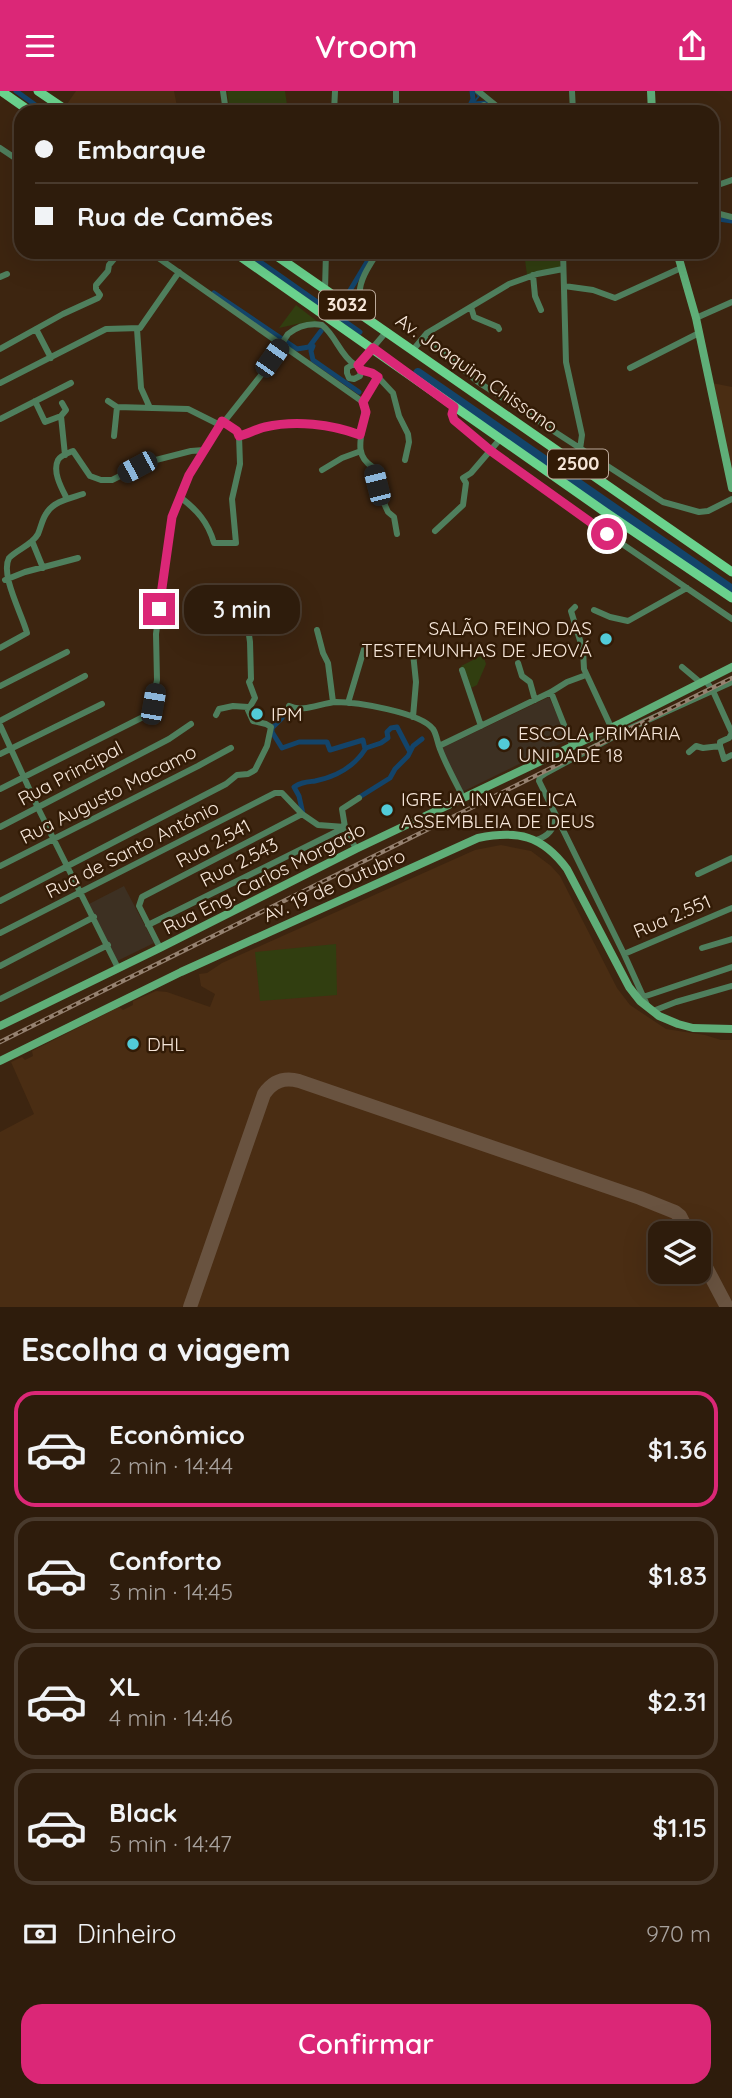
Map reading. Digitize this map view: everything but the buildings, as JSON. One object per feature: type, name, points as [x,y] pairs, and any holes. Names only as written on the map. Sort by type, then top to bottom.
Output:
[{"type":"main road","points":[[1,91],[21,105]]},
{"type":"main road","points":[[38,91],[59,105]]},
{"type":"main road","name":"Av. Joaquim Chissano","points":[[244,259],[732,598]]},
{"type":"main road","name":"Av. Joaquim Chissano","points":[[281,259],[732,572]]},
{"type":"street","points":[[479,92],[495,105]]},
{"type":"street","points":[[0,349],[98,298],[100,295],[96,285],[114,259]]},
{"type":"street","points":[[160,259],[363,402],[366,412],[360,435],[361,451],[366,463],[373,467],[388,512],[394,517],[397,534]]},
{"type":"street","points":[[325,290],[326,259]]},
{"type":"street","points":[[369,320],[360,290],[374,259]]},
{"type":"street","points":[[563,259],[566,362],[582,435],[580,449]]},
{"type":"street","points":[[679,259],[696,318],[732,488]]},
{"type":"street","points":[[564,286],[593,290],[615,298],[681,268]]},
{"type":"street","points":[[413,350],[424,337],[509,284],[533,275],[563,269]]},
{"type":"street","points":[[0,383],[106,329],[142,327],[179,272]]},
{"type":"street","points":[[533,275],[535,296],[541,310]]},
{"type":"street","points":[[696,318],[732,302]]},
{"type":"street","points":[[471,307],[474,317],[499,329]]},
{"type":"street","points":[[0,789],[151,711],[157,680],[156,634],[172,517],[189,475],[221,423],[294,330],[322,325],[347,359],[378,377],[393,393],[399,416],[408,434],[405,460]]},
{"type":"street","points":[[36,329],[51,358]]},
{"type":"street","points":[[137,329],[141,388],[150,408]]},
{"type":"street","points":[[358,367],[387,331]]},
{"type":"street","points":[[629,368],[699,333]]},
{"type":"street","points":[[424,337],[478,382],[663,502],[699,512],[708,511],[732,499]]},
{"type":"street","points":[[363,402],[378,377]]},
{"type":"street","points":[[0,419],[71,383]]},
{"type":"street","points":[[36,401],[45,422],[66,412],[62,403]]},
{"type":"street","points":[[108,401],[117,407],[188,409],[237,431],[240,464],[232,499],[236,543],[214,543],[212,533],[199,513],[180,497]]},
{"type":"street","points":[[114,436],[117,407]]},
{"type":"street","points":[[454,407],[454,420],[491,451],[615,540],[732,619]]},
{"type":"street","points":[[61,416],[65,455]]},
{"type":"street","points":[[239,436],[265,427],[307,424],[360,435]]},
{"type":"street","points":[[435,531],[463,505],[466,484],[463,478],[471,473],[501,438]]},
{"type":"street","points":[[67,499],[57,475],[58,461],[74,451],[90,476],[109,481],[148,462],[204,450]]},
{"type":"street","points":[[322,470],[361,451]]},
{"type":"street","points":[[0,648],[27,633],[4,584],[6,562],[38,534],[45,514],[51,508],[83,494]]},
{"type":"street","points":[[32,541],[43,568]]},
{"type":"street","points":[[4,584],[25,572],[78,558]]},
{"type":"street","points":[[594,610],[628,621],[687,588]]},
{"type":"street","points":[[216,715],[219,709],[248,707],[253,704],[255,698],[249,682],[250,642],[245,607]]},
{"type":"street","points":[[575,607],[571,611],[584,653],[586,675],[611,727]]},
{"type":"street","points":[[317,630],[328,663],[333,702]]},
{"type":"street","points":[[348,703],[365,646]]},
{"type":"street","points":[[0,686],[68,652]]},
{"type":"street","points":[[413,653],[416,682],[413,717]]},
{"type":"street","points":[[518,663],[522,676],[530,682],[535,699]]},
{"type":"street","points":[[682,667],[713,691],[732,733],[729,738],[720,742],[724,759],[732,755]]},
{"type":"street","name":"Rua Eng. Carlos Morgado","points":[[0,1025],[732,667]]},
{"type":"street","points":[[462,670],[481,726]]},
{"type":"street","points":[[439,746],[551,692],[566,682],[586,675]]},
{"type":"street","points":[[85,676],[0,723],[38,808],[118,968]]},
{"type":"street","points":[[650,1009],[541,786],[540,777],[626,730],[732,682]]},
{"type":"street","points":[[551,692],[572,745]]},
{"type":"street","points":[[289,706],[312,707],[333,702],[373,706],[428,723],[463,797]]},
{"type":"street","points":[[0,754],[102,704]]},
{"type":"street","points":[[0,901],[226,784],[237,775],[253,772],[270,734],[269,725],[253,721],[248,707]]},
{"type":"street","name":"Rua Principal","points":[[0,827],[169,739],[191,724]]},
{"type":"street","points":[[689,752],[696,746],[720,746]]},
{"type":"street","name":"Rua Augusto Macamo","points":[[0,866],[230,748]]},
{"type":"street","name":"Rua de Santo António","points":[[0,933],[279,792],[302,814]]},
{"type":"street","points":[[356,849],[345,827],[342,809],[359,798]]},
{"type":"street","points":[[302,814],[318,825],[345,827]]},
{"type":"street","name":"Rua 2.541","points":[[148,925],[139,906],[142,897],[302,814]]},
{"type":"street","points":[[556,817],[550,834],[536,840],[552,852],[567,869],[629,987],[650,1009],[669,1021],[693,1028],[732,1029]]},
{"type":"street","name":"Rua 2.543","points":[[148,925],[345,827]]},
{"type":"street","name":"Av. 19 de Outubro","points":[[0,1061],[181,972],[478,838],[509,834],[536,840]]},
{"type":"street","points":[[698,874],[732,858]]},
{"type":"street","name":"Rua 2.551","points":[[624,954],[732,908]]},
{"type":"street","points":[[0,966],[93,918]]},
{"type":"street","points":[[148,925],[160,948]]},
{"type":"street","points":[[702,948],[732,939]]},
{"type":"street","points":[[0,999],[108,946]]},
{"type":"street","points":[[643,997],[732,967]]},
{"type":"street","points":[[650,1009],[732,986]]},
{"type":"shaded area","points":[[76,91],[174,91],[177,105],[69,105]]},
{"type":"shaded area","points":[[712,383],[732,387],[732,477]]},
{"type":"shaded area","name":"ESCOLA PRIMÁRIA UNIDADE 18","points":[[549,697],[568,740],[462,792],[440,749]]},
{"type":"shaded area","points":[[501,845],[531,851],[560,876],[617,988],[630,1005],[666,1029],[732,1040],[732,1307],[0,1307],[0,1132],[34,1114],[11,1062],[22,1057],[25,1060],[33,1056],[32,1051],[119,1007],[123,1010],[133,1005],[133,1001],[156,991],[167,992],[210,1007],[215,994],[201,986],[199,974],[207,973],[222,963],[475,850]]},
{"type":"shaded area","points":[[124,886],[154,943],[117,961],[89,904]]},
{"type":"green space","points":[[227,91],[285,91],[287,105],[229,105]]},
{"type":"green space","points":[[525,259],[560,259],[560,273],[527,275]]},
{"type":"green space","points":[[296,305],[318,322],[279,328]]},
{"type":"green space","points":[[483,655],[486,664],[477,685],[469,689],[461,666]]},
{"type":"green space","points":[[336,944],[337,995],[260,1001],[255,952]]},
{"type":"waterway","points":[[16,91],[35,105]]},
{"type":"waterway","points":[[470,105],[472,91]]},
{"type":"waterway","points":[[472,105],[479,96],[474,91]]},
{"type":"waterway","points":[[472,105],[490,105]]},
{"type":"waterway","points":[[719,219],[732,221]]},
{"type":"waterway","points":[[256,259],[360,332]]},
{"type":"waterway","points":[[346,297],[369,259]]},
{"type":"waterway","points":[[214,293],[297,349],[309,347],[321,331]]},
{"type":"waterway","points":[[313,346],[313,360],[359,392]]},
{"type":"waterway","points":[[418,373],[732,590]]},
{"type":"waterway","points":[[282,718],[272,728],[282,748],[299,742],[327,742],[330,750],[363,740],[365,749]]},
{"type":"waterway","points":[[303,814],[294,787],[330,777],[344,770],[366,748],[388,738],[387,732],[391,728],[397,727],[410,752]]},
{"type":"waterway","points":[[358,798],[390,778],[413,746],[422,739]]},
{"type":"taxiway","points":[[190,1307],[264,1094],[275,1083],[284,1080],[299,1081],[640,1198],[675,1212],[682,1221]]},
{"type":"taxiway","points":[[711,1277],[727,1307]]},
{"type":"railway","points":[[0,1042],[732,678]]},
{"type":"place","name":"SALÃO REINO DAS TESTEMUNHAS DE JEOVÁ","points":[[606,639]]},
{"type":"place","name":"IPM","points":[[257,714]]},
{"type":"place","name":"ESCOLA PRIMÁRIA UNIDADE 18","points":[[504,744]]},
{"type":"place","name":"IGREJA INVAGELICA ASSEMBLEIA DE DEUS","points":[[387,810]]},
{"type":"place","name":"DHL","points":[[133,1044]]},
{"type":"route","points":[[159,609],[172,517],[189,475],[222,421],[237,431],[239,436],[275,425],[307,424],[347,430],[360,435],[366,412],[363,402],[378,377],[361,370],[358,365],[373,348],[454,407],[454,420],[491,451],[607,534]]}]
